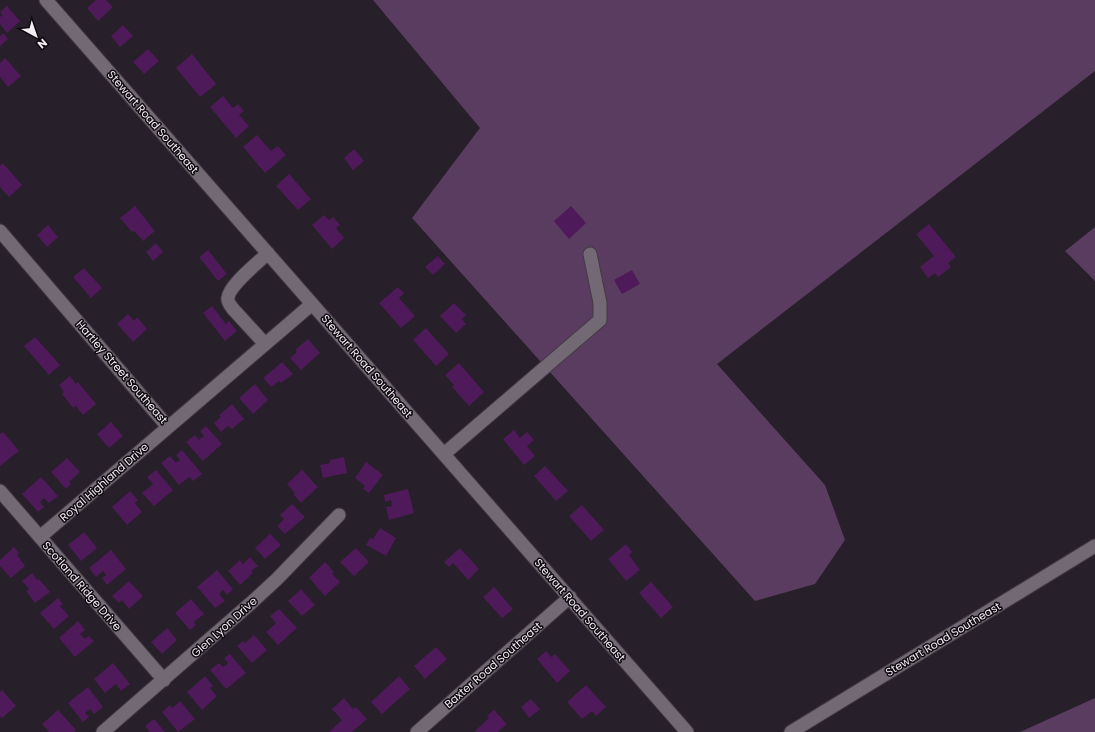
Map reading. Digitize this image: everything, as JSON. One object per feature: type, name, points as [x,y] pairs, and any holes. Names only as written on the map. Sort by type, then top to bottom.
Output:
[{"type":"street","name":"Stewart Road Southeast","points":[[46,0],[687,732]]},
{"type":"street","name":"Hartley Street Southeast","points":[[0,230],[168,427],[312,304]]},
{"type":"street","points":[[265,344],[239,317],[229,303],[228,298],[232,288],[268,254]]},
{"type":"street","points":[[444,454],[600,320],[600,303],[590,254]]},
{"type":"street","name":"Royal Highland Drive","points":[[40,537],[168,427]]},
{"type":"street","name":"Scotland Ridge Drive","points":[[0,491],[164,680]]},
{"type":"street","name":"Glen Lyon Drive","points":[[103,732],[164,680],[277,579],[339,515]]},
{"type":"street","name":"Stewart Road Southeast","points":[[790,732],[1095,546]]},
{"type":"street","name":"Baxter Road Southeast","points":[[416,732],[570,597]]},
{"type":"shaded area","points":[[373,0],[1095,0],[1095,71],[717,364],[825,485],[845,540],[815,584],[755,601],[412,218],[480,128]]},
{"type":"shaded area","points":[[1095,227],[1095,281],[1065,251]]},
{"type":"shaded area","points":[[1095,698],[1095,732],[1020,732]]},
{"type":"building","points":[[96,0],[106,0],[113,7],[98,21],[87,8]]},
{"type":"building","points":[[7,6],[20,21],[7,33],[0,24],[0,17],[3,15],[0,12]]},
{"type":"building","points":[[123,25],[133,36],[120,47],[111,36]]},
{"type":"building","points":[[3,33],[8,39],[0,46],[0,36]]},
{"type":"building","points":[[148,49],[159,61],[144,74],[133,62]]},
{"type":"building","points":[[192,54],[216,84],[200,97],[176,68]]},
{"type":"building","points":[[5,58],[21,76],[8,87],[0,77],[0,63]]},
{"type":"building","points":[[223,96],[233,108],[238,104],[244,111],[239,115],[249,126],[236,138],[210,107]]},
{"type":"building","points":[[257,135],[271,151],[278,146],[286,155],[265,173],[243,147]]},
{"type":"building","points":[[354,149],[364,161],[353,170],[344,158]]},
{"type":"building","points":[[3,163],[22,185],[9,197],[0,187],[0,166]]},
{"type":"building","points":[[289,174],[311,199],[298,210],[276,186]]},
{"type":"building","points":[[135,206],[155,231],[143,241],[134,231],[132,232],[120,218]]},
{"type":"building","points":[[571,206],[586,223],[569,239],[554,221]]},
{"type":"building","points":[[324,215],[329,220],[333,217],[340,225],[336,228],[344,238],[332,249],[312,225]]},
{"type":"building","points":[[929,224],[956,257],[948,263],[951,267],[938,277],[935,273],[928,278],[920,267],[934,256],[916,234]]},
{"type":"building","points":[[48,225],[58,237],[47,247],[37,235]]},
{"type":"building","points":[[156,243],[163,252],[153,261],[146,252]]},
{"type":"building","points":[[208,250],[227,274],[218,281],[199,257]]},
{"type":"building","points":[[438,256],[445,264],[433,275],[425,267]]},
{"type":"building","points":[[84,268],[102,288],[91,298],[73,277]]},
{"type":"building","points":[[632,270],[640,284],[622,294],[614,280]]},
{"type":"building","points":[[398,287],[404,293],[399,298],[415,316],[401,328],[379,303]]},
{"type":"building","points":[[454,303],[466,315],[462,319],[466,324],[456,333],[440,316]]},
{"type":"building","points":[[212,306],[226,324],[229,321],[237,331],[225,341],[203,313]]},
{"type":"building","points":[[128,314],[134,321],[137,317],[147,329],[133,342],[117,324]]},
{"type":"building","points":[[426,328],[449,354],[436,366],[413,340]]},
{"type":"building","points":[[35,337],[60,365],[49,375],[24,346]]},
{"type":"building","points":[[308,339],[320,353],[301,370],[290,358],[297,352],[295,350]]},
{"type":"building","points":[[282,362],[293,374],[281,383],[279,381],[271,387],[263,378]]},
{"type":"building","points":[[459,363],[484,392],[469,406],[452,387],[454,385],[445,375]]},
{"type":"building","points":[[70,376],[76,384],[78,382],[96,404],[83,415],[76,406],[73,408],[62,394],[64,392],[59,385]]},
{"type":"building","points":[[255,384],[268,400],[253,414],[239,398]]},
{"type":"building","points":[[232,404],[244,419],[232,429],[228,426],[221,432],[214,423],[221,417],[219,415]]},
{"type":"building","points":[[111,422],[123,436],[109,448],[97,434]]},
{"type":"building","points":[[206,426],[222,444],[203,461],[186,442],[195,435],[199,440],[204,436],[200,431]]},
{"type":"building","points":[[514,430],[520,438],[527,432],[534,440],[527,446],[535,456],[524,465],[503,439]]},
{"type":"building","points":[[3,432],[19,451],[0,466],[0,434]]},
{"type":"building","points":[[182,450],[202,474],[193,481],[189,477],[179,485],[161,463],[170,456],[176,463],[180,460],[176,455]]},
{"type":"building","points":[[344,457],[347,473],[323,478],[320,465],[330,463],[330,460]]},
{"type":"building","points":[[67,458],[80,472],[69,482],[71,484],[66,489],[51,472]]},
{"type":"building","points":[[366,462],[383,475],[369,493],[363,489],[365,486],[355,478]]},
{"type":"building","points":[[545,466],[568,491],[556,501],[534,476]]},
{"type":"building","points":[[156,470],[173,490],[154,506],[142,493],[153,484],[147,477]]},
{"type":"building","points":[[302,470],[318,487],[301,503],[287,484]]},
{"type":"building","points":[[41,477],[58,496],[49,503],[44,498],[40,502],[44,507],[38,512],[22,494]]},
{"type":"building","points":[[408,489],[414,513],[389,520],[386,507],[392,506],[391,500],[385,502],[384,495]]},
{"type":"building","points":[[130,491],[138,500],[135,503],[142,512],[127,525],[112,507]]},
{"type":"building","points":[[292,504],[305,517],[285,534],[277,526],[284,519],[280,515]]},
{"type":"building","points":[[582,505],[604,530],[591,541],[569,516]]},
{"type":"building","points":[[380,528],[396,538],[386,556],[366,545],[370,538],[373,539]]},
{"type":"building","points":[[84,532],[97,548],[81,561],[68,545]]},
{"type":"building","points":[[270,534],[281,545],[265,559],[255,548]]},
{"type":"building","points":[[626,544],[632,552],[629,555],[640,570],[626,581],[608,559]]},
{"type":"building","points":[[14,547],[19,553],[17,555],[25,566],[11,578],[0,566],[0,560]]},
{"type":"building","points":[[356,548],[369,562],[354,576],[340,562]]},
{"type":"building","points":[[460,548],[479,569],[468,580],[453,563],[449,567],[444,562]]},
{"type":"building","points":[[111,550],[126,569],[107,585],[102,578],[106,575],[103,571],[96,577],[89,568]]},
{"type":"building","points":[[250,557],[258,566],[251,571],[253,573],[240,585],[228,571],[240,560],[243,564]]},
{"type":"building","points":[[325,562],[334,572],[332,574],[340,582],[325,596],[309,578]]},
{"type":"building","points":[[217,570],[233,589],[227,595],[223,590],[219,594],[225,601],[215,608],[197,587]]},
{"type":"building","points":[[32,573],[50,592],[35,603],[26,591],[29,589],[22,581]]},
{"type":"building","points":[[129,581],[143,596],[129,609],[122,600],[119,603],[112,596]]},
{"type":"building","points":[[651,582],[673,607],[661,618],[639,593]]},
{"type":"building","points":[[494,587],[513,609],[502,618],[483,597]]},
{"type":"building","points":[[301,589],[315,605],[302,616],[288,601]]},
{"type":"building","points":[[58,598],[63,604],[60,606],[69,616],[54,629],[40,613]]},
{"type":"building","points":[[191,599],[204,614],[194,622],[196,625],[190,630],[175,613]]},
{"type":"building","points":[[279,609],[297,628],[278,645],[266,632],[276,623],[270,616]]},
{"type":"building","points":[[78,621],[85,630],[80,634],[85,639],[89,636],[94,641],[75,657],[59,638]]},
{"type":"building","points":[[167,628],[177,640],[162,654],[151,642]]},
{"type":"building","points":[[254,635],[267,650],[252,663],[237,646],[243,641],[245,643]]},
{"type":"building","points":[[436,647],[447,659],[425,679],[414,666]]},
{"type":"building","points":[[546,651],[551,657],[555,654],[570,671],[557,683],[537,659]]},
{"type":"building","points":[[230,654],[246,673],[226,689],[210,670],[219,663],[223,667],[228,663],[224,658]]},
{"type":"building","points":[[113,663],[130,684],[121,691],[116,684],[105,693],[94,679]]},
{"type":"building","points":[[205,676],[213,686],[210,688],[217,696],[202,710],[187,692]]},
{"type":"building","points":[[399,676],[410,689],[382,714],[371,702]]},
{"type":"building","points":[[586,685],[606,707],[596,716],[592,711],[582,719],[567,702]]},
{"type":"building","points":[[88,687],[103,707],[94,714],[90,709],[85,713],[89,717],[83,722],[68,703]]},
{"type":"building","points":[[2,690],[16,706],[2,718],[0,716],[0,692]]},
{"type":"building","points":[[344,698],[353,709],[356,707],[367,719],[352,732],[330,732],[342,720],[332,709]]},
{"type":"building","points":[[531,699],[540,709],[529,718],[521,707]]},
{"type":"building","points":[[180,701],[195,719],[178,732],[162,712],[170,705],[172,708]]},
{"type":"building","points":[[58,710],[76,730],[74,732],[49,732],[42,724]]},
{"type":"building","points":[[494,710],[507,724],[498,732],[475,732],[489,718],[487,716]]},
{"type":"building","points":[[154,719],[165,732],[148,732],[149,731],[145,726]]}]
